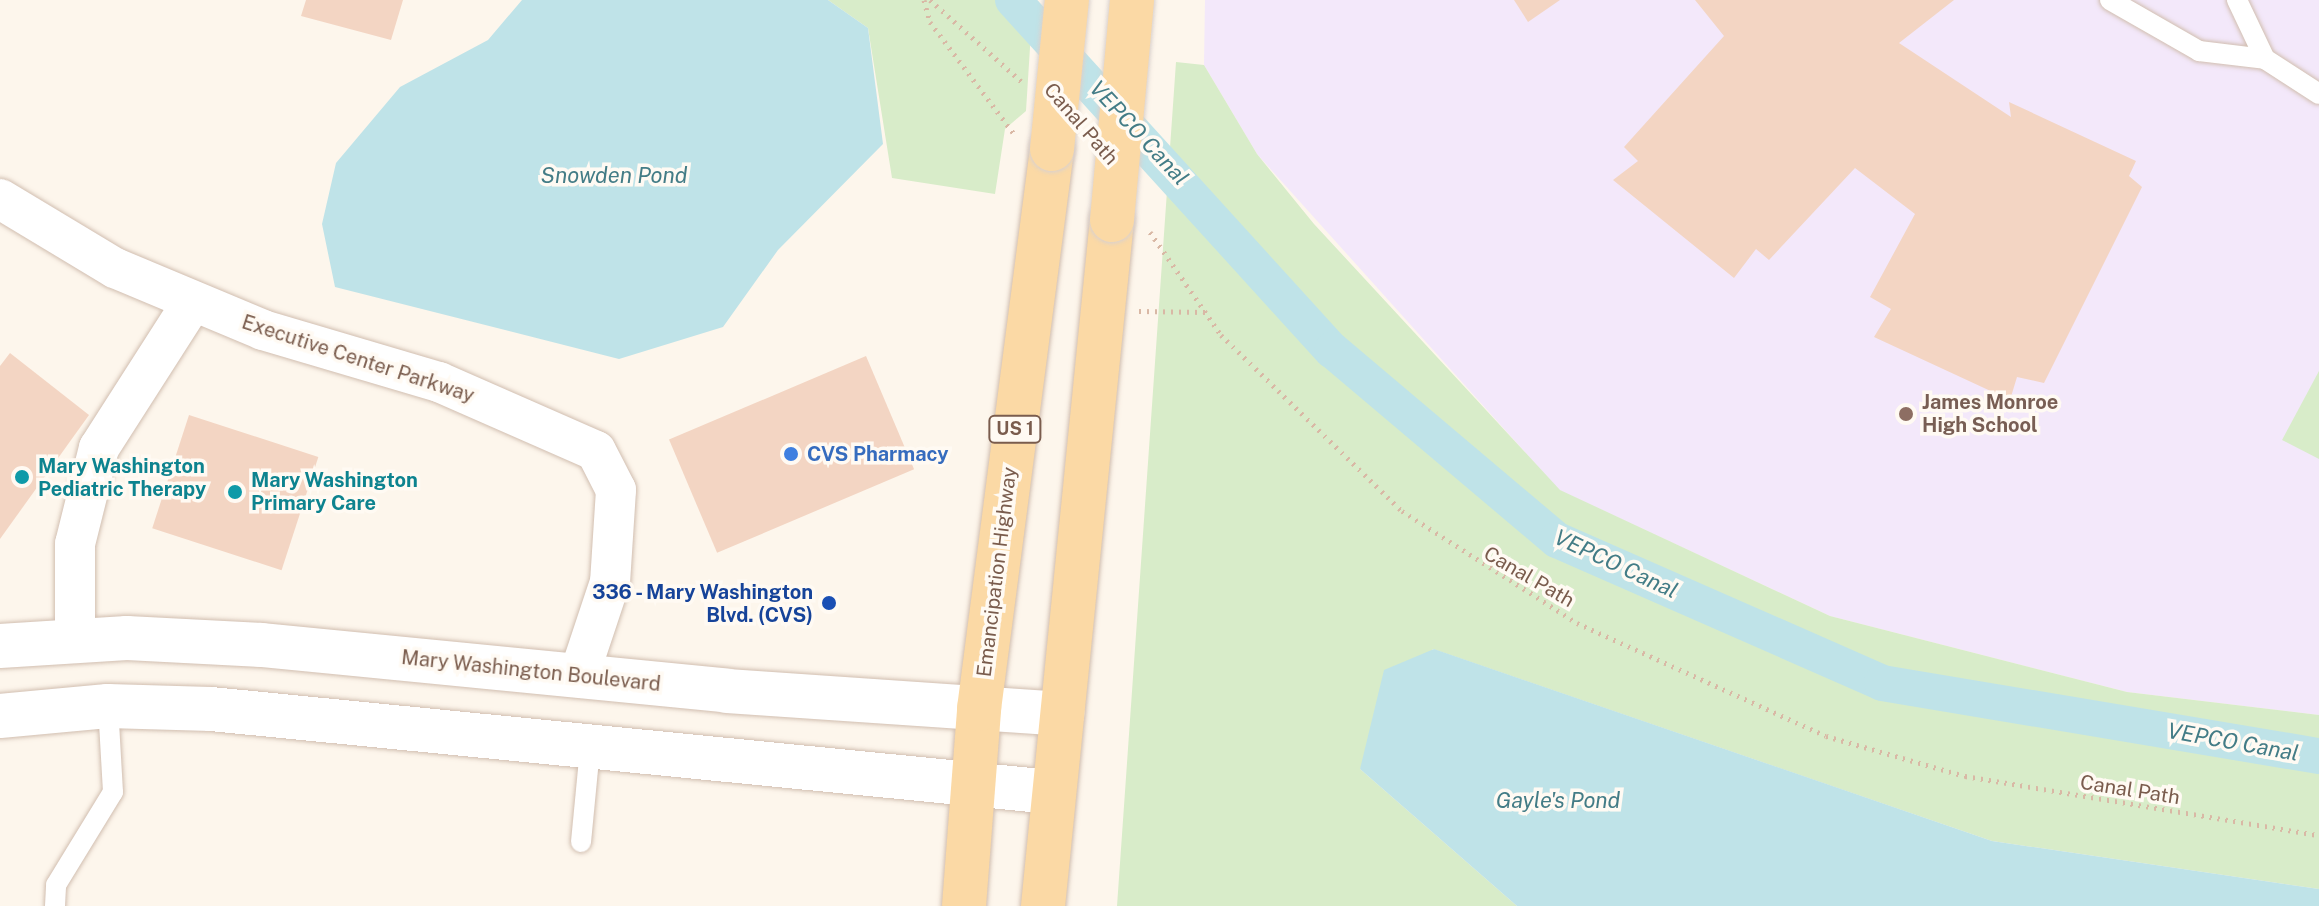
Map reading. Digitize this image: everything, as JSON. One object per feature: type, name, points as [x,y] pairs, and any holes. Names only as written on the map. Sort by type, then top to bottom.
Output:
[{"type":"main road","name":"Emancipation Highway","points":[[964,906],[979,709],[1033,142],[1067,0]]},
{"type":"main road","points":[[1043,906],[1052,792],[1128,222],[1132,0]]},
{"type":"street","name":"Executive Center Parkway","points":[[0,199],[73,248],[193,301],[263,330],[439,382],[596,451],[616,490],[610,582],[579,675]]},
{"type":"street","points":[[75,639],[75,544],[94,461],[193,301]]},
{"type":"street","name":"Mary Washington Boulevard","points":[[0,646],[75,639],[262,645],[579,675],[1062,714]]},
{"type":"street","points":[[0,716],[108,706],[211,709],[1052,792]]},
{"type":"lane","points":[[2110,0],[2199,51],[2265,59],[2319,94]]},
{"type":"lane","points":[[2237,0],[2265,59]]},
{"type":"lane","points":[[55,906],[56,885],[113,792],[108,706]]},
{"type":"lane","points":[[581,842],[590,748]]},
{"type":"path","points":[[924,0],[930,22],[1033,142]]},
{"type":"path","name":"Canal Path","points":[[930,0],[1029,89]]},
{"type":"path","name":"Canal Path","points":[[1128,222],[1295,413],[1402,511],[1469,561],[1678,675],[1826,736],[1965,776],[2319,835]]},
{"type":"path","points":[[1134,311],[1205,312]]},
{"type":"shaded area","name":"James Monroe High School","points":[[1205,0],[2319,0],[2319,715],[2127,692],[1830,616],[1559,490],[1257,154],[1204,65]]},
{"type":"green space","points":[[828,0],[1033,0],[1026,111],[1005,129],[995,194],[892,178],[868,28]]},
{"type":"green space","points":[[1176,62],[1204,65],[1257,154],[1314,224],[1560,490],[1830,616],[2127,692],[2319,715],[2319,889],[1992,841],[1433,649],[1360,769],[1517,906],[1117,906]]},
{"type":"green space","points":[[2319,371],[2319,459],[2282,440]]},
{"type":"water","name":"Snowden Pond","points":[[522,0],[828,0],[868,28],[883,144],[778,250],[723,327],[619,359],[335,287],[322,224],[336,163],[400,87],[488,40]]},
{"type":"water","name":"Gayle's Pond","points":[[1434,649],[1992,841],[2319,889],[2319,906],[1517,906],[1360,769],[1384,670]]},
{"type":"building","points":[[306,0],[403,0],[391,40],[301,16]]},
{"type":"building","points":[[1514,0],[1560,0],[1528,22]]},
{"type":"building","name":"James Monroe High School","points":[[1695,0],[1954,0],[1899,43],[2011,117],[2009,102],[2136,161],[2129,176],[2142,187],[2044,383],[2017,377],[2010,400],[1874,337],[1891,309],[1870,297],[1915,214],[1855,168],[1769,260],[1756,249],[1734,278],[1613,180],[1638,161],[1624,147],[1724,36]]},
{"type":"building","name":"Mary Washington Pediatric Therapy","points":[[10,353],[89,415],[0,539],[0,366]]},
{"type":"building","name":"CVS Pharmacy","points":[[866,356],[914,469],[717,553],[669,440]]},
{"type":"building","name":"Mary Washington Primary Care","points":[[189,415],[318,457],[282,570],[152,528]]},
{"type":"waterway","name":"VEPCO Canal","points":[[1013,0],[1332,350],[1557,540],[1882,683],[2319,756]]},
{"type":"place","name":"James Monroe High School","points":[[1906,414]]},
{"type":"place","name":"CVS Pharmacy","points":[[791,454]]},
{"type":"place","name":"Mary Washington Pediatric Therapy","points":[[22,477]]},
{"type":"place","name":"Mary Washington Primary Care","points":[[235,492]]},
{"type":"place","name":"336 - Mary Washington Blvd. (CVS)","points":[[829,603]]}]
